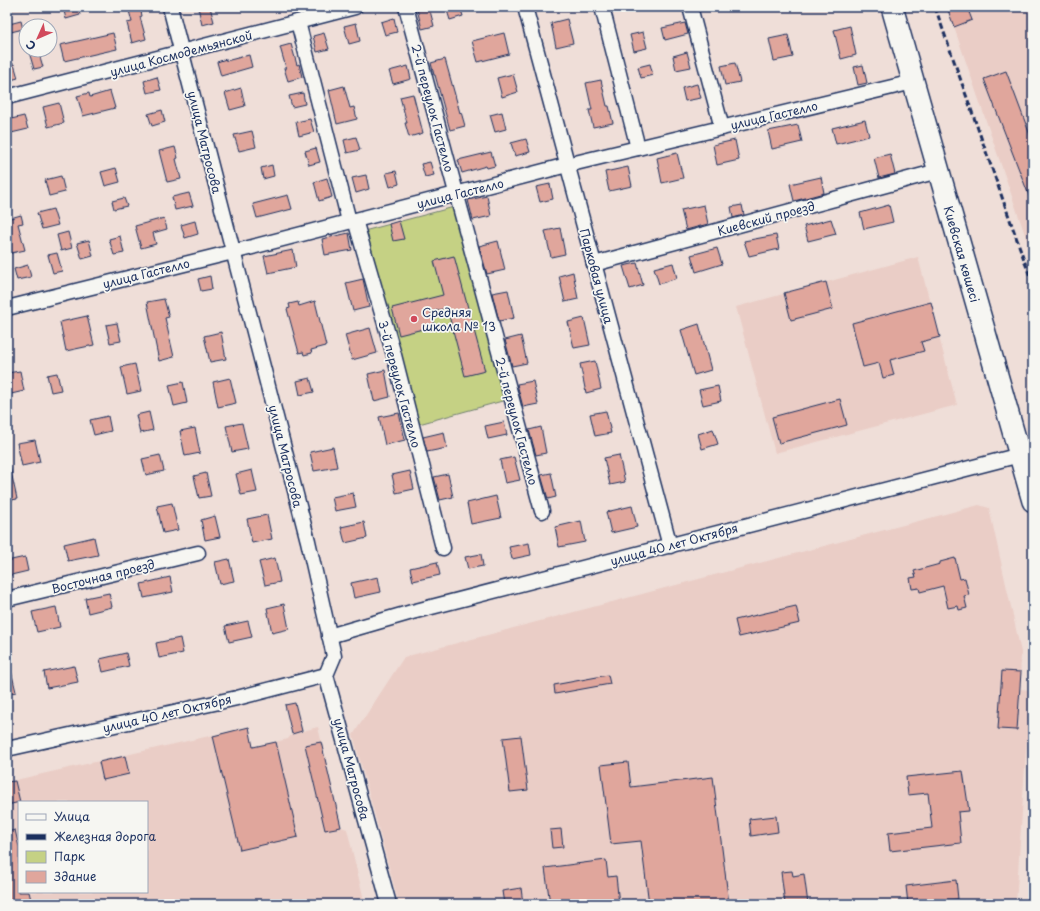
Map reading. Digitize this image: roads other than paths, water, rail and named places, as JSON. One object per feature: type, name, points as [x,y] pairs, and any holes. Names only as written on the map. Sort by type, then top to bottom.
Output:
[{"type":"highway","name":"Киевская көшесі","points":[[892,7],[1033,501]]},
{"type":"street","name":"улица Матросова","points":[[170,7],[308,541],[334,656],[326,675],[389,904]]},
{"type":"street","name":"улица Космодемьянской","points":[[7,97],[182,53],[355,7]]},
{"type":"street","name":"2-й переулок Гастелло","points":[[406,7],[542,511]]},
{"type":"street","name":"Парковая улица","points":[[525,7],[670,546]]},
{"type":"street","points":[[602,7],[638,148]]},
{"type":"street","points":[[690,7],[722,128]]},
{"type":"street","name":"3-й переулок Гастелло","points":[[298,22],[352,221],[394,355],[444,548]]},
{"type":"street","name":"улица Гастелло","points":[[7,308],[233,252],[567,165],[913,82]]},
{"type":"street","name":"Киевский проезд","points":[[594,264],[938,171]]},
{"type":"street","name":"улица 40 лет Октября","points":[[329,636],[412,612],[1020,455]]},
{"type":"street","name":"Восточная проезд","points":[[7,599],[198,553]]},
{"type":"street","name":"улица 40 лет Октября","points":[[7,749],[236,698],[326,675]]},
{"type":"railway","points":[[935,7],[1033,285]]},
{"type":"place","name":"Средняя школа № 13","points":[[414,319]]}]
